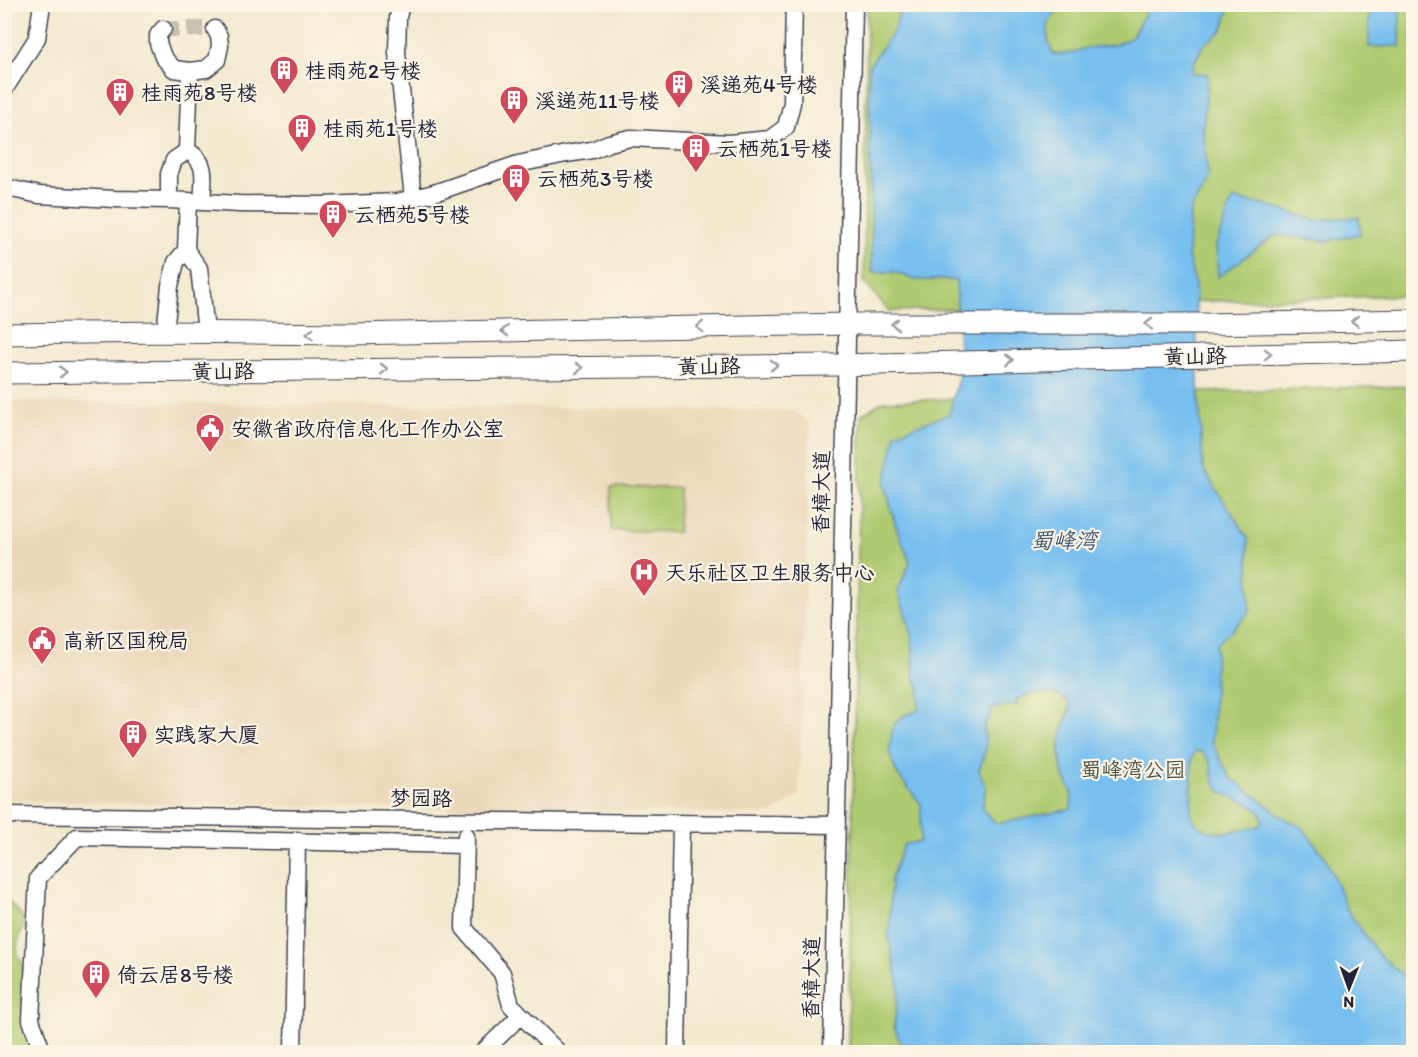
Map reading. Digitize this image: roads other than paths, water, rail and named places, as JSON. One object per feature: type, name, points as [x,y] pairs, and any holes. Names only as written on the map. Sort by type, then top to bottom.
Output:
[{"type":"main road","name":"黄山路","points":[[4,334],[206,332],[349,334],[843,324],[1208,324],[1413,320]]},
{"type":"main road","name":"黄山路","points":[[4,373],[841,365],[1413,351]]},
{"type":"street","points":[[4,90],[37,38],[42,4]]},
{"type":"street","points":[[401,4],[398,17],[397,53],[413,198]]},
{"type":"street","points":[[4,187],[39,195],[239,204],[324,205],[397,202],[434,193],[518,164],[592,150],[630,138],[729,143],[770,139],[786,127],[792,103],[794,4]]},
{"type":"street","name":"香樟大道","points":[[842,4],[843,324]]},
{"type":"street","name":"香樟大道","points":[[832,1053],[833,825],[841,365],[854,4]]},
{"type":"street","points":[[163,28],[158,35],[163,57],[174,69],[190,71],[206,69],[217,60],[220,46],[219,36],[215,29]]},
{"type":"street","points":[[187,151],[190,71]]},
{"type":"street","points":[[169,200],[169,174],[174,160],[187,151]]},
{"type":"street","points":[[165,332],[170,286],[176,262],[186,250],[195,201],[204,171],[200,161],[193,153],[187,151]]},
{"type":"street","points":[[186,250],[199,268],[206,332]]},
{"type":"street","name":"梦园路","points":[[4,815],[833,825]]},
{"type":"street","points":[[467,821],[464,928],[502,973],[511,1005],[558,1053]]},
{"type":"street","points":[[677,1053],[681,823]]},
{"type":"street","name":"香樟大道","points":[[825,1053],[833,825]]},
{"type":"street","points":[[40,1053],[40,1045],[31,1020],[38,878],[77,837],[466,845]]},
{"type":"street","points":[[293,1053],[297,840]]},
{"type":"street","points":[[483,1053],[521,1015]]},
{"type":"water","name":"蜀峰湾","points":[[901,5],[1060,5],[1048,24],[1048,41],[1053,54],[1067,54],[1087,48],[1114,45],[1131,38],[1150,5],[1229,5],[1222,31],[1203,45],[1193,65],[1192,73],[1208,74],[1203,130],[1208,179],[1190,211],[1188,256],[1195,284],[1203,469],[1248,538],[1250,611],[1216,644],[1212,743],[1230,777],[1283,817],[1302,827],[1325,857],[1348,911],[1378,954],[1413,984],[1413,1052],[1272,1050],[1269,1052],[905,1052],[894,1027],[899,986],[889,939],[891,878],[904,844],[920,842],[921,804],[897,774],[889,752],[893,726],[903,716],[919,710],[919,684],[914,679],[912,635],[898,591],[910,562],[895,524],[885,484],[896,433],[949,414],[960,371],[956,280],[915,280],[895,272],[872,272],[869,66],[895,29]],"holes":[[[1030,694],[1059,695],[1069,702],[1070,709],[1060,746],[1064,776],[1072,792],[1071,809],[997,824],[982,809],[986,787],[979,771],[986,749],[984,726],[993,709],[1006,705],[1017,705],[1015,700]],[[1196,751],[1202,752],[1210,761],[1213,779],[1220,791],[1260,812],[1263,820],[1260,826],[1232,832],[1212,832],[1197,823],[1191,815],[1192,757]]]},
{"type":"water","points":[[1370,5],[1400,5],[1400,46],[1369,47]]},
{"type":"water","points":[[1233,199],[1269,206],[1315,220],[1359,217],[1360,234],[1328,241],[1275,235],[1218,277],[1216,245]]},
{"type":"tunnel","points":[[163,29],[215,29]]},
{"type":"place","name":"桂雨苑2号楼","points":[[284,96]]},
{"type":"place","name":"溪递苑4号楼","points":[[679,110]]},
{"type":"place","name":"桂雨苑8号楼","points":[[120,118]]},
{"type":"place","name":"溪递苑11号楼","points":[[514,126]]},
{"type":"place","name":"桂雨苑1号楼","points":[[302,154]]},
{"type":"place","name":"云栖苑1号楼","points":[[696,174]]},
{"type":"place","name":"云栖苑3号楼","points":[[516,204]]},
{"type":"place","name":"云栖苑5号楼","points":[[333,240]]},
{"type":"place","name":"安徽省政府信息化工作办公室","points":[[210,454]]},
{"type":"place","name":"天乐社区卫生服务中心","points":[[644,598]]},
{"type":"place","name":"高新区国税局","points":[[42,666]]},
{"type":"place","name":"实践家大厦","points":[[133,760]]},
{"type":"place","name":"倚云居8号楼","points":[[96,1000]]},
{"type":"park label","name":"蜀峰湾公园","points":[[1133,769]]}]
